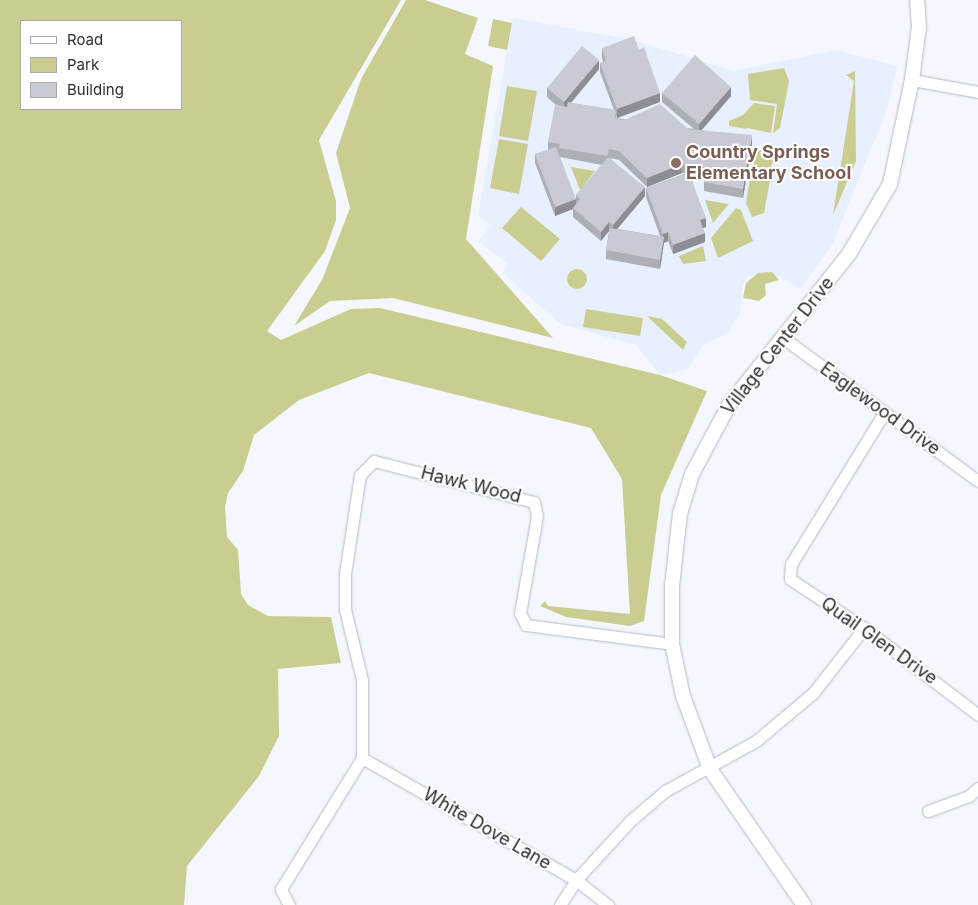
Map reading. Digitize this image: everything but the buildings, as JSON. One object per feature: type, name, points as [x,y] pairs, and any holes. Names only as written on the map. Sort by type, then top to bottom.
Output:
[{"type":"street","name":"Village Center Drive","points":[[804,905],[710,769],[683,696],[672,644],[672,586],[680,514],[692,474],[729,405],[872,218],[893,171],[912,80],[919,27],[917,0]]},
{"type":"street","points":[[912,80],[978,92]]},
{"type":"street","name":"Eaglewood Drive","points":[[782,337],[978,481]]},
{"type":"street","name":"Quail Glen Drive","points":[[884,413],[791,564],[790,579],[864,628],[978,715]]},
{"type":"street","name":"Hawk Wood","points":[[362,758],[362,680],[345,609],[345,574],[360,475],[374,461],[534,502],[536,516],[520,613],[526,625],[672,644]]},
{"type":"street","points":[[560,905],[576,880],[630,821],[665,791],[710,769],[756,741],[813,692],[864,628]]},
{"type":"street","points":[[289,905],[281,889],[362,758]]},
{"type":"street","name":"White Dove Lane","points":[[362,758],[576,880],[608,905]]},
{"type":"street","points":[[928,811],[969,796],[978,788]]},
{"type":"shaded area","name":"Country Springs Elementary School","points":[[513,18],[633,40],[734,71],[836,50],[897,66],[887,110],[833,243],[801,289],[770,272],[749,276],[743,283],[740,314],[726,334],[703,345],[688,369],[660,375],[636,345],[560,324],[503,273],[508,264],[478,241],[492,225],[478,216]]},
{"type":"green space","points":[[0,0],[401,0],[319,140],[336,201],[336,220],[325,251],[267,331],[281,340],[351,309],[380,308],[660,375],[707,391],[661,495],[644,621],[630,626],[566,617],[540,606],[545,601],[548,606],[630,614],[622,479],[591,428],[369,373],[299,400],[254,435],[243,471],[228,493],[225,507],[227,537],[238,550],[241,594],[248,605],[268,616],[331,617],[341,663],[278,669],[279,736],[259,776],[187,866],[184,905],[0,905]]},
{"type":"green space","points":[[406,0],[425,0],[478,18],[465,54],[493,66],[466,239],[553,338],[393,298],[330,301],[294,326],[322,280],[350,208],[336,153],[361,79]]},
{"type":"green space","points":[[493,19],[512,23],[507,50],[488,46]]},
{"type":"green space","points":[[784,68],[789,81],[780,128],[773,133],[777,104],[750,100],[748,74]]},
{"type":"green space","points":[[855,71],[856,161],[833,215],[854,81],[846,75]]},
{"type":"green space","points":[[507,86],[537,91],[528,141],[499,136]]},
{"type":"green space","points":[[754,103],[775,106],[771,133],[747,128],[746,124],[747,129],[729,126],[729,121],[743,115]]},
{"type":"green space","points":[[499,139],[528,144],[519,194],[490,188]]},
{"type":"green space","points":[[759,150],[767,150],[773,156],[773,164],[767,170],[759,170],[753,164],[753,156]]},
{"type":"green space","points":[[571,167],[595,171],[580,190]]},
{"type":"green space","points":[[751,172],[771,175],[764,213],[752,217],[746,203]]},
{"type":"green space","points":[[705,200],[729,204],[713,223]]},
{"type":"green space","points":[[521,207],[560,239],[541,261],[502,228]]},
{"type":"green space","points":[[736,208],[741,210],[753,241],[718,258],[711,238]]},
{"type":"green space","points":[[703,246],[706,261],[683,264],[679,256]]},
{"type":"green space","points":[[577,269],[584,272],[587,279],[584,286],[577,289],[570,286],[567,279],[570,272]]},
{"type":"green space","points":[[772,272],[779,280],[765,284],[766,295],[759,301],[743,298],[746,283],[758,273]]},
{"type":"green space","points":[[586,309],[643,318],[640,336],[583,327]]},
{"type":"green space","points":[[647,316],[662,319],[687,342],[683,350]]},
{"type":"place","name":"Country Springs Elementary School","points":[[676,163]]}]
